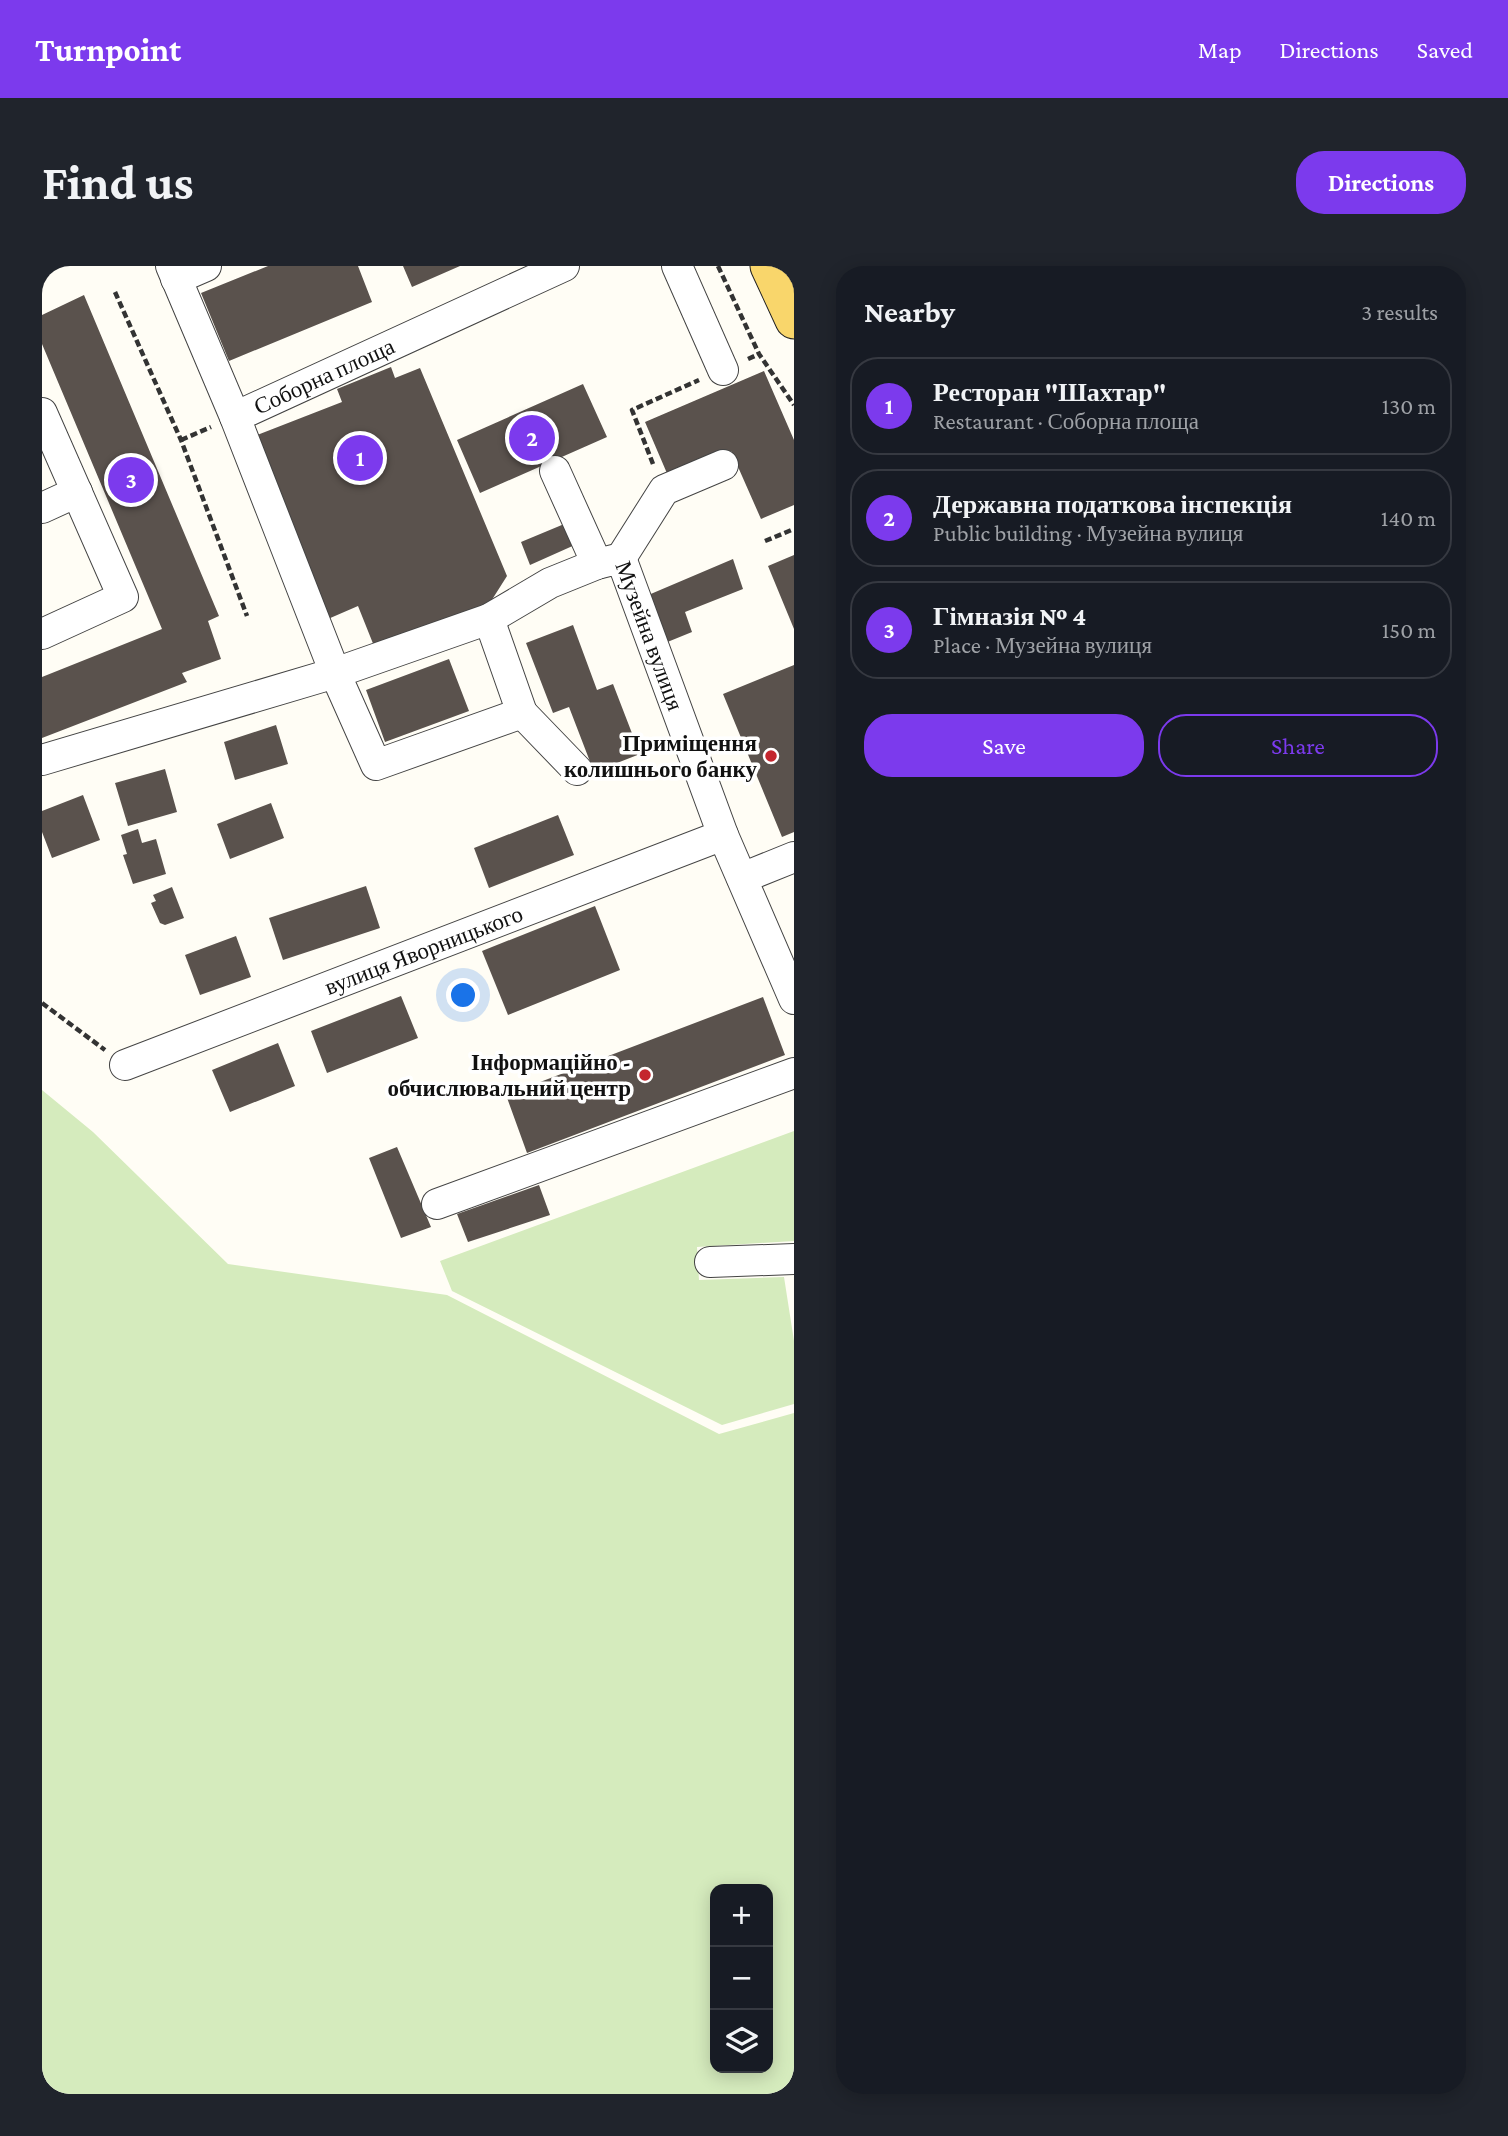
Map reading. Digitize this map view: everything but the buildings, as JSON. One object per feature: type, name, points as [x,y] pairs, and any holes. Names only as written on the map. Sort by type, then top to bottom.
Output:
[{"type":"main road","points":[[769,266],[794,320]]},
{"type":"street","points":[[173,272],[206,266]]},
{"type":"street","name":"Соборна площа","points":[[173,272],[235,417],[564,266]]},
{"type":"street","points":[[677,266],[723,370]]},
{"type":"street","points":[[42,413],[123,597],[42,634]]},
{"type":"street","points":[[235,417],[335,673],[376,765],[522,713]]},
{"type":"street","points":[[555,471],[609,561],[664,490],[723,465]]},
{"type":"street","points":[[42,508],[77,492]]},
{"type":"street","name":"Музейна вулиця","points":[[42,760],[335,673],[489,620],[550,583],[609,561],[794,999]]},
{"type":"street","points":[[489,620],[522,713],[576,770]]},
{"type":"street","name":"вулиця Яворницького","points":[[125,1065],[723,835]]},
{"type":"street","points":[[742,878],[794,857]]},
{"type":"street","points":[[437,1204],[794,1073]]},
{"type":"street","points":[[710,1262],[794,1259]]},
{"type":"path","points":[[718,266],[759,354],[794,407]]},
{"type":"path","points":[[115,292],[181,440],[247,616]]},
{"type":"path","points":[[664,490],[632,410],[759,354]]},
{"type":"path","points":[[765,541],[794,529]]},
{"type":"path","points":[[42,1003],[125,1065]]},
{"type":"green space","points":[[42,1090],[93,1132],[228,1264],[447,1295],[719,1434],[794,1413],[794,2094],[42,2094]]},
{"type":"green space","points":[[794,1131],[794,1241],[697,1247],[699,1280],[784,1277],[794,1341],[794,1404],[722,1425],[452,1291],[440,1261]]},
{"type":"place","name":"Державна податкова інспекція","points":[[532,438]]},
{"type":"place","name":"Ресторан \"Шахтар\"","points":[[360,458]]},
{"type":"place","name":"Гімназія № 4","points":[[131,480]]},
{"type":"place","name":"Приміщення колишнього банку","points":[[771,756]]},
{"type":"place","name":"Інформаційно - обчислювальний центр","points":[[645,1075]]}]
